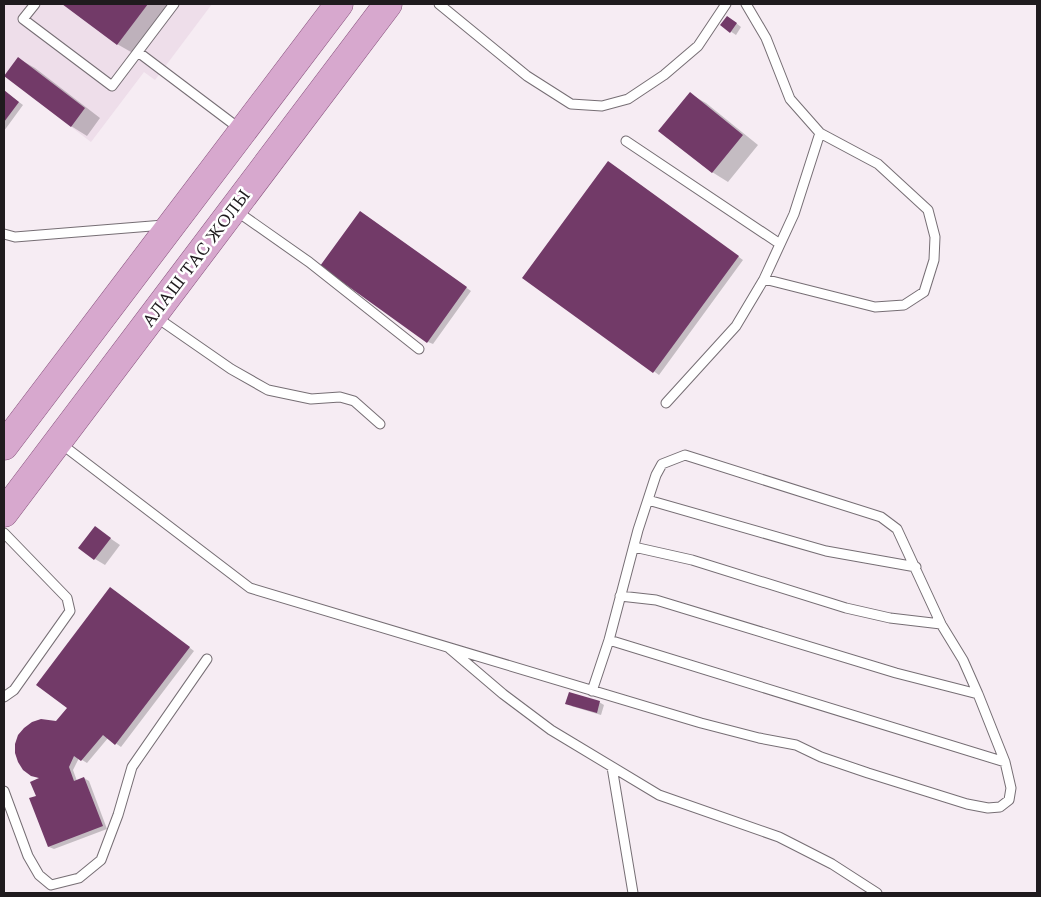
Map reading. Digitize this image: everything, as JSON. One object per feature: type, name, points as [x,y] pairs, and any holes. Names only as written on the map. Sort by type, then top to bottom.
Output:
[{"type":"main road","name":"АЛАШ ТАС ЖОЛЫ","points":[[4,513],[388,4]]},
{"type":"main road","points":[[4,446],[172,225],[332,9]]},
{"type":"lane","points":[[35,4],[23,19],[112,86],[174,4]]},
{"type":"lane","points":[[439,4],[527,76],[571,104],[602,106],[628,98],[664,75],[698,46],[726,4]]},
{"type":"lane","points":[[746,4],[766,38],[790,99],[820,133],[878,164],[928,210],[935,238],[934,260],[924,292],[904,305],[875,307],[764,279]]},
{"type":"lane","points":[[138,52],[242,131]]},
{"type":"lane","points":[[666,403],[736,326],[764,279],[794,214],[820,133]]},
{"type":"lane","points":[[626,140],[780,244]]},
{"type":"lane","points":[[233,209],[309,262],[419,350]]},
{"type":"lane","points":[[4,234],[15,237],[172,225]]},
{"type":"lane","points":[[153,315],[231,369],[268,390],[311,399],[340,397],[347,399],[354,402],[380,424]]},
{"type":"lane","points":[[58,441],[250,588],[445,645],[592,690],[749,736],[796,745],[822,757],[868,773],[967,804],[988,808],[1000,807],[1009,800],[1011,788],[1005,762],[978,694],[962,660],[941,624],[897,528],[881,517],[685,454],[662,464],[656,475],[609,640],[592,690]]},
{"type":"lane","points":[[648,500],[826,551],[916,567]]},
{"type":"lane","points":[[4,534],[67,598],[70,611],[14,690],[4,697]]},
{"type":"lane","points":[[634,547],[692,560],[846,608],[890,618],[941,624]]},
{"type":"lane","points":[[620,596],[656,600],[896,673],[978,694]]},
{"type":"lane","points":[[609,640],[1005,762]]},
{"type":"lane","points":[[445,645],[503,694],[551,730],[659,795],[779,837],[832,864],[877,893]]},
{"type":"lane","points":[[4,791],[28,856],[39,875],[51,885],[79,878],[101,860],[118,815],[132,767],[207,659]]},
{"type":"lane","points":[[612,767],[633,893]]},
{"type":"shaded area","points":[[4,4],[212,4],[155,80],[144,72],[91,142],[4,76]]},
{"type":"building","points":[[62,4],[148,4],[117,45]]},
{"type":"building","points":[[727,16],[737,23],[730,33],[720,25]]},
{"type":"building","points":[[18,57],[85,108],[71,127],[4,76]]},
{"type":"building","points":[[4,90],[19,102],[4,122]]},
{"type":"building","points":[[690,92],[743,135],[712,173],[658,131]]},
{"type":"building","points":[[608,161],[739,256],[653,373],[522,278]]},
{"type":"building","points":[[360,211],[467,287],[427,343],[320,266]]},
{"type":"building","points":[[95,526],[111,538],[94,560],[78,548]]},
{"type":"building","points":[[110,587],[190,647],[115,745],[103,735],[81,761],[74,756],[69,767],[74,781],[84,777],[103,826],[48,847],[29,798],[36,796],[30,782],[39,778],[31,776],[23,770],[15,753],[15,744],[18,735],[32,722],[41,719],[56,721],[67,708],[36,685]]},
{"type":"building","points":[[569,692],[600,701],[597,713],[565,704]]}]
